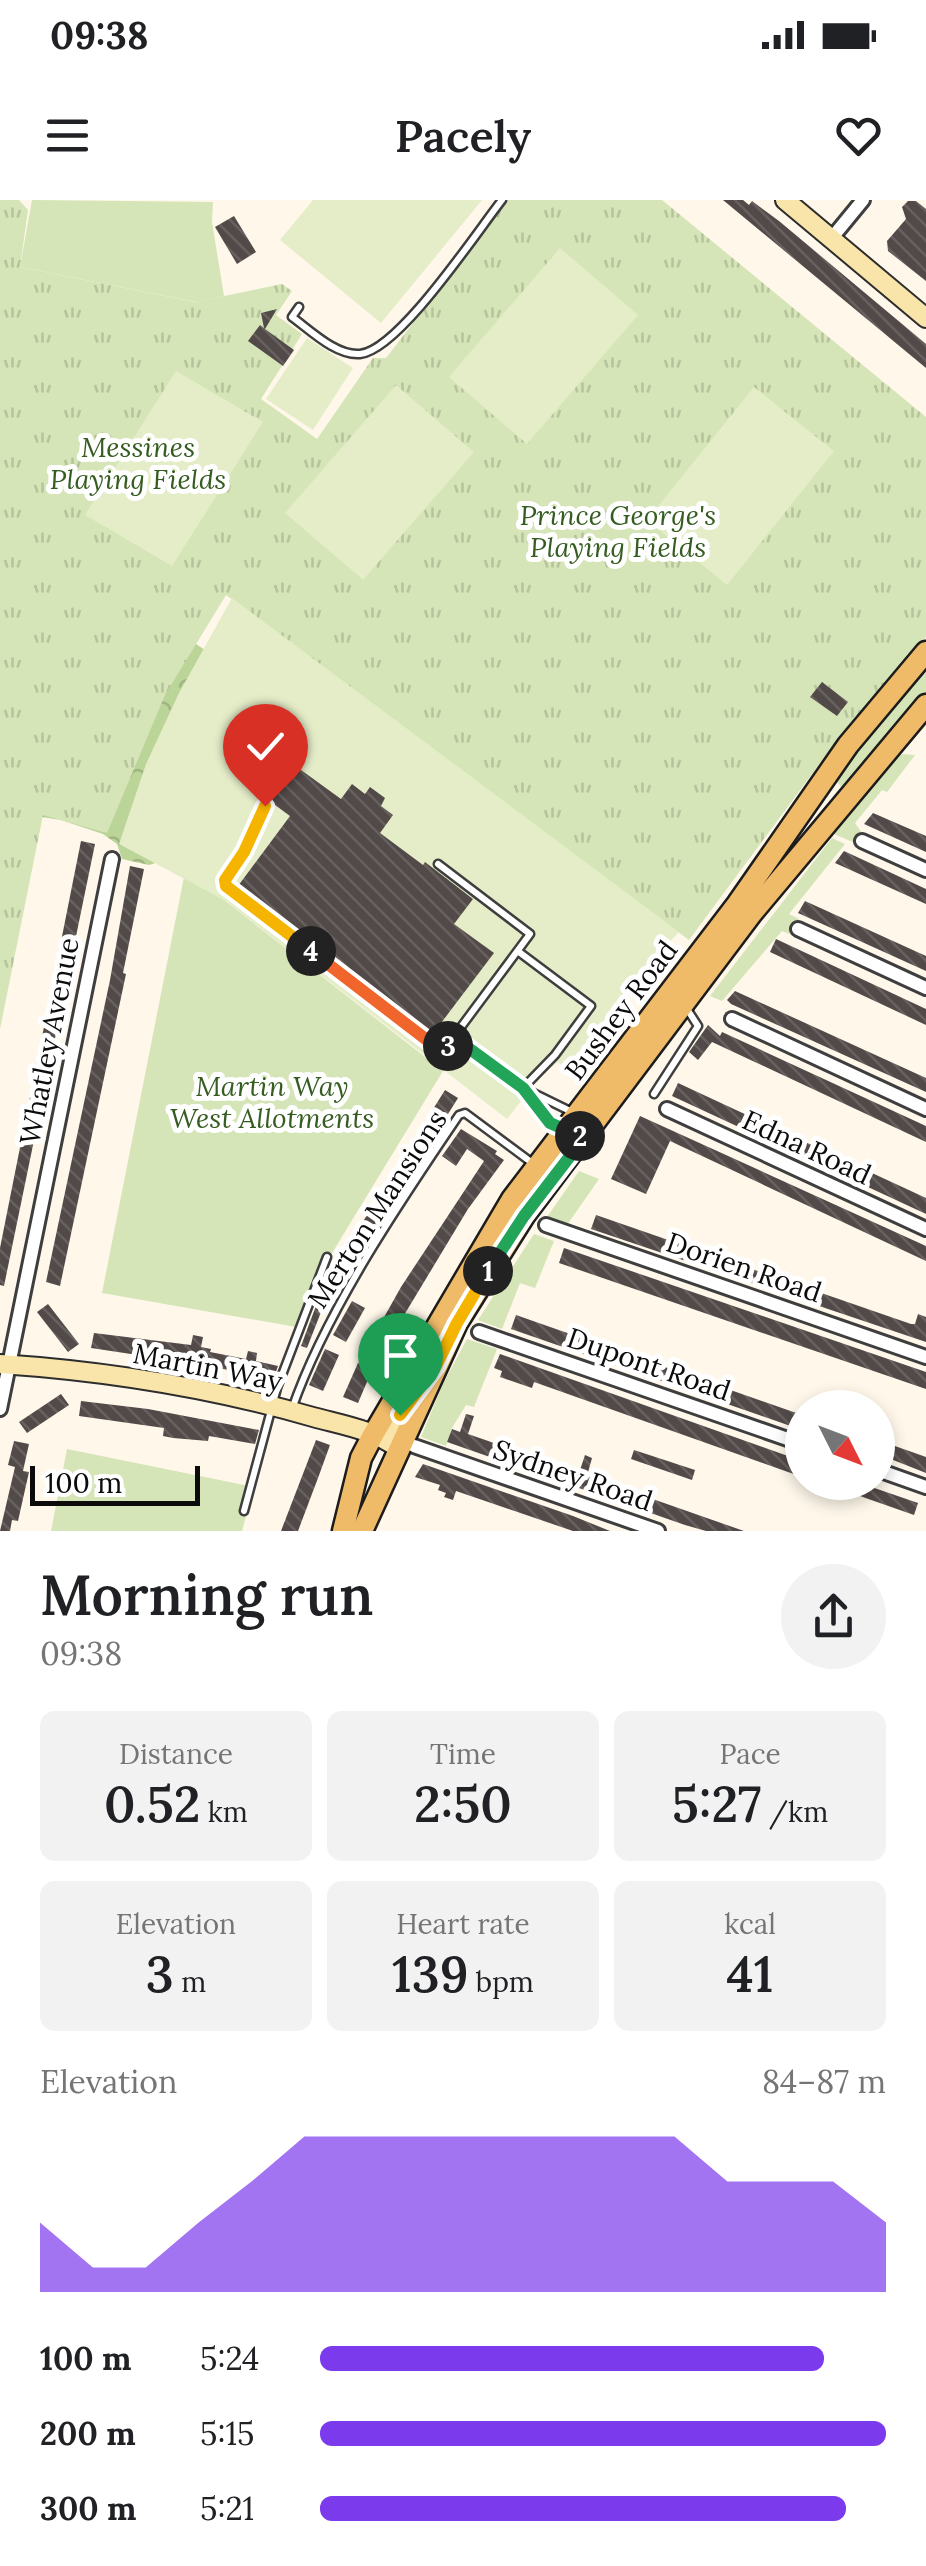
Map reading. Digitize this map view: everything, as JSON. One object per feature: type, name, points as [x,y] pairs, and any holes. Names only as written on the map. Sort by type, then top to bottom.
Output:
[{"type":"main road","points":[[785,200],[926,318]]},
{"type":"main road","name":"Bushey Road","points":[[362,1531],[407,1447],[436,1366],[457,1323],[575,1127],[748,890],[821,782],[879,705],[926,652]]},
{"type":"main road","name":"Bushey Road","points":[[343,1531],[361,1458],[429,1335],[536,1166],[684,1004],[752,913],[926,705]]},
{"type":"main road","points":[[821,782],[848,800]]},
{"type":"main road","name":"Martin Way","points":[[5,1365],[153,1382],[282,1408],[407,1447]]},
{"type":"main road","name":"Bushey Road","points":[[376,1435],[389,1430],[436,1366]]},
{"type":"street","points":[[831,239],[863,200]]},
{"type":"street","points":[[862,840],[926,870]]},
{"type":"street","name":"Whatley Avenue","points":[[0,1409],[5,1365],[112,858]]},
{"type":"street","points":[[798,928],[926,988]]},
{"type":"street","points":[[732,1018],[926,1110]]},
{"type":"street","name":"Edna Road","points":[[668,1109],[926,1230]]},
{"type":"street","name":"Dorien Road","points":[[546,1225],[926,1357]]},
{"type":"street","name":"Dupont Road","points":[[480,1332],[785,1438]]},
{"type":"street","name":"Sydney Road","points":[[407,1447],[658,1531]]},
{"type":"street","points":[[895,1476],[926,1487]]},
{"type":"lane","points":[[299,307],[292,317],[340,351],[358,354],[375,349],[408,322],[502,200]]},
{"type":"lane","points":[[265,806],[244,852],[225,880],[226,886],[436,1047],[459,1041]]},
{"type":"lane","points":[[438,864],[530,934],[461,1027],[459,1041]]},
{"type":"lane","points":[[519,952],[591,1006],[554,1056],[523,1088]]},
{"type":"lane","points":[[654,1094],[698,1026],[684,1004]]},
{"type":"lane","points":[[459,1041],[575,1127]]},
{"type":"lane","points":[[523,1088],[542,1115],[575,1127]]},
{"type":"lane","name":"Merton Mansions","points":[[282,1408],[458,1115],[464,1113],[536,1166]]},
{"type":"lane","points":[[244,1511],[282,1408],[327,1256]]},
{"type":"green space","name":"Prince George's Playing Fields","points":[[0,200],[19,200],[28,210],[20,267],[195,302],[282,284],[292,291],[276,315],[302,334],[261,399],[317,439],[373,358],[386,358],[508,200],[662,200],[926,417],[926,637],[843,732],[689,940],[226,595],[165,695],[107,833],[43,815],[0,1029]]},
{"type":"green space","points":[[32,200],[213,202],[212,222],[224,296],[196,302],[20,267]]},
{"type":"green space","points":[[313,200],[482,200],[381,323],[280,240]]},
{"type":"green space","points":[[560,248],[638,315],[527,444],[449,377]]},
{"type":"green space","points":[[307,338],[353,368],[313,430],[266,399]]},
{"type":"green space","name":"Messines Playing Fields","points":[[176,371],[263,422],[172,566],[85,515]]},
{"type":"green space","points":[[396,385],[474,452],[363,580],[285,513]]},
{"type":"green space","points":[[754,387],[834,451],[727,585],[647,520]]},
{"type":"green space","points":[[232,598],[679,932],[634,981],[567,1069],[558,1062],[539,1078],[507,1119],[224,900],[119,844],[146,764],[179,693]]},
{"type":"green space","points":[[190,645],[205,650],[162,861],[149,865],[122,859],[117,844],[103,834],[61,820],[29,815],[0,789]]},
{"type":"green space","points":[[926,666],[926,693],[847,789],[842,788],[837,782],[838,773]]},
{"type":"green space","points":[[903,754],[915,755],[887,792],[882,790],[855,823],[862,833],[855,843],[834,834],[894,759]]},
{"type":"green space","points":[[832,838],[845,844],[789,914],[799,919],[792,935],[782,931],[722,1001],[710,996]]},
{"type":"green space","name":"Martin Way West Allotments","points":[[184,877],[224,900],[443,1071],[329,1258],[302,1328],[102,1293]]},
{"type":"green space","points":[[579,1171],[599,1179],[567,1225],[547,1217]]},
{"type":"green space","points":[[534,1234],[554,1241],[535,1288],[520,1283],[502,1329],[478,1320]]},
{"type":"green space","points":[[467,1339],[497,1349],[474,1407],[466,1405],[446,1446],[421,1437]]},
{"type":"green space","points":[[67,1449],[254,1487],[242,1531],[51,1531]]},
{"type":"building","points":[[723,200],[743,200],[749,205],[752,201],[779,221],[926,344],[926,368]]},
{"type":"building","points":[[908,201],[916,201],[926,209],[926,281],[888,251],[887,241],[906,219],[902,207]]},
{"type":"building","points":[[234,216],[256,252],[237,264],[215,227]]},
{"type":"building","points":[[277,309],[265,329],[294,350],[283,366],[248,341],[260,325],[264,328],[261,313]]},
{"type":"building","points":[[822,682],[848,702],[837,716],[810,697]]},
{"type":"building","points":[[290,762],[341,799],[352,784],[365,794],[370,787],[385,798],[381,806],[393,815],[380,833],[473,899],[454,924],[494,953],[432,1035],[238,886],[290,816],[264,797]]},
{"type":"building","points":[[873,813],[926,836],[926,852],[864,824]]},
{"type":"building","points":[[81,841],[95,844],[4,1286],[0,1285],[0,1248]]},
{"type":"building","points":[[844,851],[926,889],[926,904],[835,863]]},
{"type":"building","points":[[130,866],[144,869],[123,973],[126,974],[60,1286],[46,1282]]},
{"type":"building","points":[[805,901],[926,956],[926,971],[798,913]]},
{"type":"building","points":[[776,939],[926,1009],[926,1025],[770,952]]},
{"type":"building","points":[[735,991],[926,1078],[926,1092],[731,1004],[727,1000]]},
{"type":"building","points":[[708,1025],[720,1036],[722,1032],[926,1126],[926,1142],[712,1042],[698,1060],[689,1052]]},
{"type":"building","points":[[678,1083],[926,1198],[926,1214],[672,1096]]},
{"type":"building","points":[[445,1090],[458,1098],[352,1268],[339,1260]]},
{"type":"building","points":[[640,1116],[926,1246],[926,1261],[670,1141],[646,1194],[611,1179]]},
{"type":"building","points":[[461,1129],[497,1151],[495,1154],[504,1160],[468,1209],[377,1360],[364,1353],[401,1287],[484,1161],[467,1149],[456,1166],[442,1156]]},
{"type":"building","points":[[596,1215],[911,1324],[915,1324],[918,1314],[926,1317],[926,1342],[591,1229]]},
{"type":"building","points":[[564,1248],[926,1372],[926,1389],[559,1263]]},
{"type":"building","points":[[332,1263],[339,1266],[307,1348],[301,1346]]},
{"type":"building","points":[[352,1301],[365,1308],[346,1342],[333,1335]]},
{"type":"building","points":[[48,1304],[79,1344],[68,1352],[37,1312]]},
{"type":"building","points":[[516,1315],[630,1355],[631,1352],[785,1409],[785,1424],[511,1329]]},
{"type":"building","points":[[94,1333],[191,1345],[193,1335],[203,1337],[201,1347],[211,1349],[210,1352],[246,1359],[248,1351],[257,1353],[256,1361],[278,1366],[273,1380],[151,1353],[151,1357],[91,1348]]},
{"type":"building","points":[[325,1349],[339,1355],[323,1391],[309,1385]]},
{"type":"building","points":[[500,1354],[785,1455],[785,1471],[534,1382],[532,1388],[500,1377],[502,1371],[494,1368]]},
{"type":"building","points":[[358,1363],[372,1370],[358,1403],[343,1397]]},
{"type":"building","points":[[61,1394],[69,1405],[27,1433],[19,1422]]},
{"type":"building","points":[[81,1401],[259,1430],[255,1444],[209,1436],[208,1441],[173,1438],[163,1436],[164,1428],[79,1416]]},
{"type":"building","points":[[466,1414],[474,1416],[468,1434],[540,1459],[541,1456],[579,1473],[585,1455],[592,1458],[587,1476],[744,1531],[706,1531],[685,1525],[447,1442],[452,1429],[460,1432]]},
{"type":"building","points":[[316,1440],[330,1445],[298,1531],[281,1531]]},
{"type":"building","points":[[14,1441],[29,1444],[23,1471],[29,1472],[18,1521],[12,1520],[10,1531],[0,1531],[15,1467],[8,1465]]},
{"type":"building","points":[[895,1446],[926,1457],[926,1473],[895,1461]]},
{"type":"building","points":[[634,1450],[695,1470],[692,1480],[631,1459]]},
{"type":"building","points":[[423,1464],[610,1531],[573,1531],[456,1491],[453,1500],[444,1497],[446,1493],[438,1490],[440,1485],[415,1477]]},
{"type":"building","points":[[895,1495],[918,1503],[914,1515],[871,1500],[895,1500]]},
{"type":"route","points":[[265,806],[244,852],[225,880],[226,886],[436,1047],[459,1041],[523,1088],[550,1123],[584,1138],[524,1216],[457,1323],[436,1366],[400,1415]]}]
